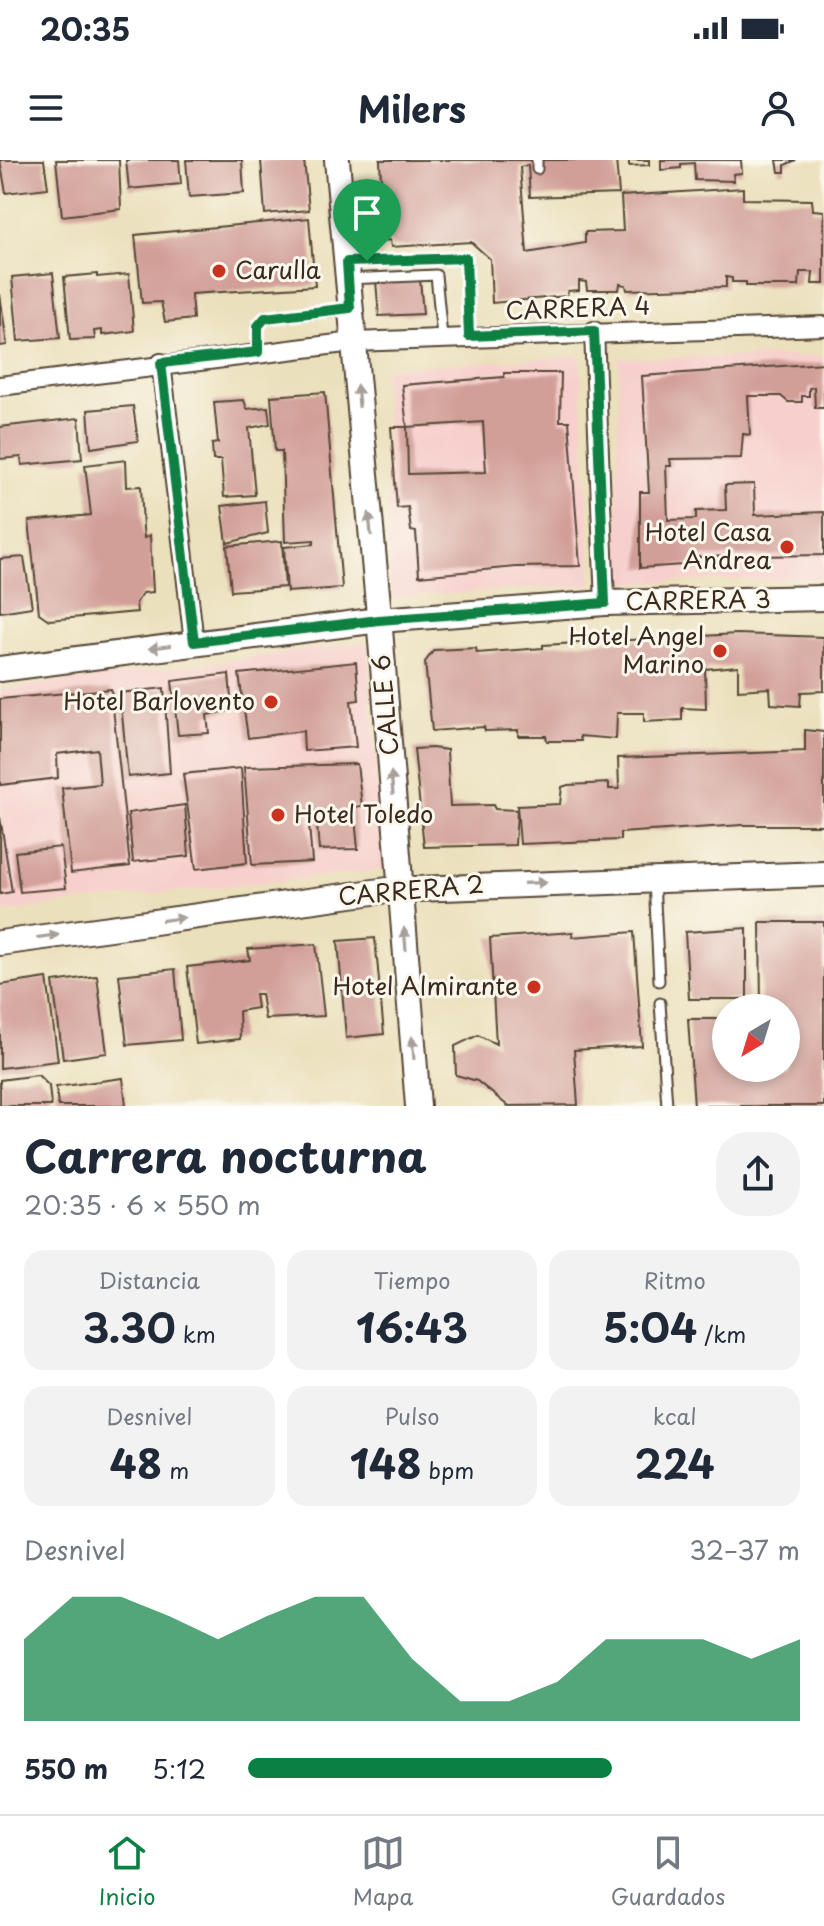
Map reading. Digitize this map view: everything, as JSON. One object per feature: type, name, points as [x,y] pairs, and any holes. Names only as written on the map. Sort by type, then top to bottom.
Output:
[{"type":"main road","name":"CALLE 6","points":[[337,160],[379,620],[418,1106]]},
{"type":"main road","name":"CARRERA 3","points":[[0,669],[379,620],[605,603],[824,598]]},
{"type":"main road","name":"CARRERA 2","points":[[0,943],[401,889],[824,874]]},
{"type":"street","name":"CARRERA 4","points":[[0,386],[161,363],[353,342],[594,331],[824,326]]},
{"type":"street","points":[[594,331],[605,603]]},
{"type":"street","points":[[161,363],[194,642]]},
{"type":"lane","points":[[347,270],[466,258],[469,336]]},
{"type":"lane","points":[[347,270],[436,275],[442,337]]},
{"type":"lane","points":[[258,352],[258,326],[265,318],[350,308]]},
{"type":"lane","points":[[654,878],[659,981]]},
{"type":"lane","points":[[660,1003],[667,1106]]},
{"type":"shaded area","points":[[580,356],[592,585],[391,597],[384,368]]},
{"type":"shaded area","points":[[824,356],[824,578],[617,583],[619,358]]},
{"type":"shaded area","points":[[367,642],[385,870],[84,901],[0,913],[0,690]]},
{"type":"building","points":[[0,160],[44,160],[48,188],[6,193]]},
{"type":"building","points":[[56,160],[119,160],[121,209],[62,216]]},
{"type":"building","points":[[126,160],[179,160],[181,184],[129,189]]},
{"type":"building","points":[[186,160],[242,160],[244,193],[189,197]]},
{"type":"building","points":[[261,160],[304,160],[309,210],[265,214]]},
{"type":"building","points":[[380,160],[616,160],[619,194],[530,197],[528,165],[520,167],[527,253],[585,243],[585,232],[623,231],[621,196],[743,188],[743,199],[812,200],[813,210],[824,211],[824,284],[812,284],[813,272],[800,272],[799,286],[746,286],[746,282],[732,282],[732,278],[726,277],[726,287],[627,290],[626,285],[620,284],[619,290],[587,290],[586,282],[579,281],[579,290],[568,291],[567,296],[492,303],[490,259],[471,242],[391,247],[390,240],[384,241]]},
{"type":"building","points":[[629,160],[649,160],[649,165],[629,166]]},
{"type":"building","points":[[661,160],[741,160],[742,173],[733,174],[734,181],[695,180],[694,163],[661,170]]},
{"type":"building","points":[[777,160],[796,160],[785,165],[785,172],[779,172]]},
{"type":"building","points":[[309,218],[315,286],[191,294],[193,319],[165,322],[161,302],[142,303],[135,235]]},
{"type":"building","points":[[53,273],[60,338],[18,341],[12,277]]},
{"type":"building","points":[[97,274],[97,277],[129,274],[134,331],[102,335],[102,330],[94,331],[95,339],[70,340],[64,277]]},
{"type":"building","points":[[420,279],[423,314],[379,316],[376,281]]},
{"type":"building","points":[[0,294],[7,345],[0,346]]},
{"type":"building","points":[[824,363],[824,408],[815,408],[814,387],[809,388],[809,396],[802,396],[802,402],[788,402],[781,396],[748,396],[750,435],[743,434],[741,458],[670,459],[671,466],[666,466],[668,520],[696,519],[696,511],[726,510],[725,485],[754,484],[755,515],[824,512],[824,555],[697,557],[697,564],[640,568],[640,492],[649,492],[642,376]]},
{"type":"building","points":[[504,373],[561,373],[560,421],[569,421],[580,566],[516,567],[419,576],[416,532],[411,531],[408,507],[397,508],[391,427],[407,427],[402,385],[504,377]],"holes":[[[483,422],[486,472],[408,474],[407,427]]]},
{"type":"building","points":[[325,392],[342,588],[287,592],[284,547],[314,544],[314,540],[285,542],[282,451],[275,451],[271,396]]},
{"type":"building","points":[[244,400],[247,409],[268,407],[270,424],[249,428],[255,495],[224,497],[221,460],[213,460],[212,444],[218,443],[214,402]]},
{"type":"building","points":[[133,406],[138,441],[91,448],[88,410]]},
{"type":"building","points":[[79,418],[82,459],[22,465],[21,457],[0,459],[0,427]]},
{"type":"building","points":[[126,460],[127,487],[141,486],[144,538],[150,535],[153,592],[143,593],[136,603],[137,612],[49,620],[39,613],[29,521],[91,515],[85,465]]},
{"type":"building","points":[[265,501],[268,533],[227,543],[222,506]]},
{"type":"building","points":[[282,541],[285,587],[231,591],[227,546]]},
{"type":"building","points":[[24,557],[32,607],[0,612],[0,559]]},
{"type":"building","points":[[737,634],[824,637],[824,691],[801,692],[800,706],[771,704],[770,688],[738,690],[738,666],[705,669],[706,709],[682,708],[682,720],[644,722],[644,713],[617,713],[616,739],[580,736],[581,741],[547,741],[546,736],[518,736],[518,730],[485,731],[484,727],[432,731],[425,662],[434,650],[476,648],[477,653],[543,648],[543,645]]},
{"type":"building","points":[[356,662],[359,700],[351,701],[356,747],[304,751],[303,731],[248,738],[239,674]]},
{"type":"building","points":[[229,674],[232,710],[207,715],[209,733],[178,735],[172,681]]},
{"type":"building","points":[[164,688],[170,773],[128,777],[120,693]]},
{"type":"building","points":[[111,689],[130,866],[71,873],[62,788],[100,784],[97,749],[57,754],[58,778],[0,785],[0,699]]},
{"type":"building","points":[[805,730],[824,732],[824,825],[742,825],[620,833],[620,840],[520,844],[517,806],[560,804],[562,787],[568,785],[609,783],[609,789],[619,789],[618,758],[805,751]]},
{"type":"building","points":[[414,749],[447,750],[450,806],[493,805],[495,809],[517,810],[515,845],[424,847]]},
{"type":"building","points":[[357,764],[362,806],[354,807],[358,849],[319,850],[316,811],[308,811],[312,862],[252,865],[244,767]]},
{"type":"building","points":[[241,768],[247,863],[196,869],[183,774]]},
{"type":"building","points":[[185,805],[189,856],[133,862],[128,813]]},
{"type":"building","points":[[0,817],[12,892],[0,894]]},
{"type":"building","points":[[61,847],[66,888],[20,892],[15,852]]},
{"type":"building","points":[[760,922],[824,922],[824,1106],[694,1106],[688,1019],[712,1019],[712,1082],[800,1082],[800,994],[761,994]]},
{"type":"building","points":[[747,928],[747,994],[712,994],[712,999],[689,999],[685,932]]},
{"type":"building","name":"Hotel Almirante","points":[[573,932],[572,937],[634,932],[642,1046],[574,1050],[578,1105],[508,1106],[477,1081],[456,1075],[455,1046],[478,1035],[496,1044],[490,938]]},
{"type":"building","points":[[375,938],[384,1034],[346,1038],[338,941]]},
{"type":"building","points":[[316,944],[324,1016],[265,1019],[261,994],[255,994],[257,1008],[239,1011],[240,1039],[196,1044],[187,967],[250,960],[248,949]]},
{"type":"building","points":[[175,969],[181,1040],[127,1045],[119,975]]},
{"type":"building","points":[[97,976],[107,1053],[63,1059],[53,982]]},
{"type":"building","points":[[47,978],[58,1061],[0,1068],[0,985]]},
{"type":"building","points":[[38,1075],[49,1086],[51,1106],[0,1106],[0,1080]]},
{"type":"building","points":[[123,1078],[126,1106],[58,1106],[56,1087]]},
{"type":"place","name":"Carulla","points":[[219,271]]},
{"type":"place","name":"Hotel Casa Andrea","points":[[787,547]]},
{"type":"place","name":"Hotel Angel Marino","points":[[720,651]]},
{"type":"place","name":"Hotel Barlovento","points":[[271,702]]},
{"type":"place","name":"Hotel Toledo","points":[[278,815]]},
{"type":"place","name":"Hotel Almirante","points":[[534,987]]},
{"type":"route","points":[[466,258],[469,336],[594,331],[605,603],[379,620],[194,642],[161,363],[258,352],[258,326],[265,318],[350,308],[347,262],[367,261],[466,258]]}]
